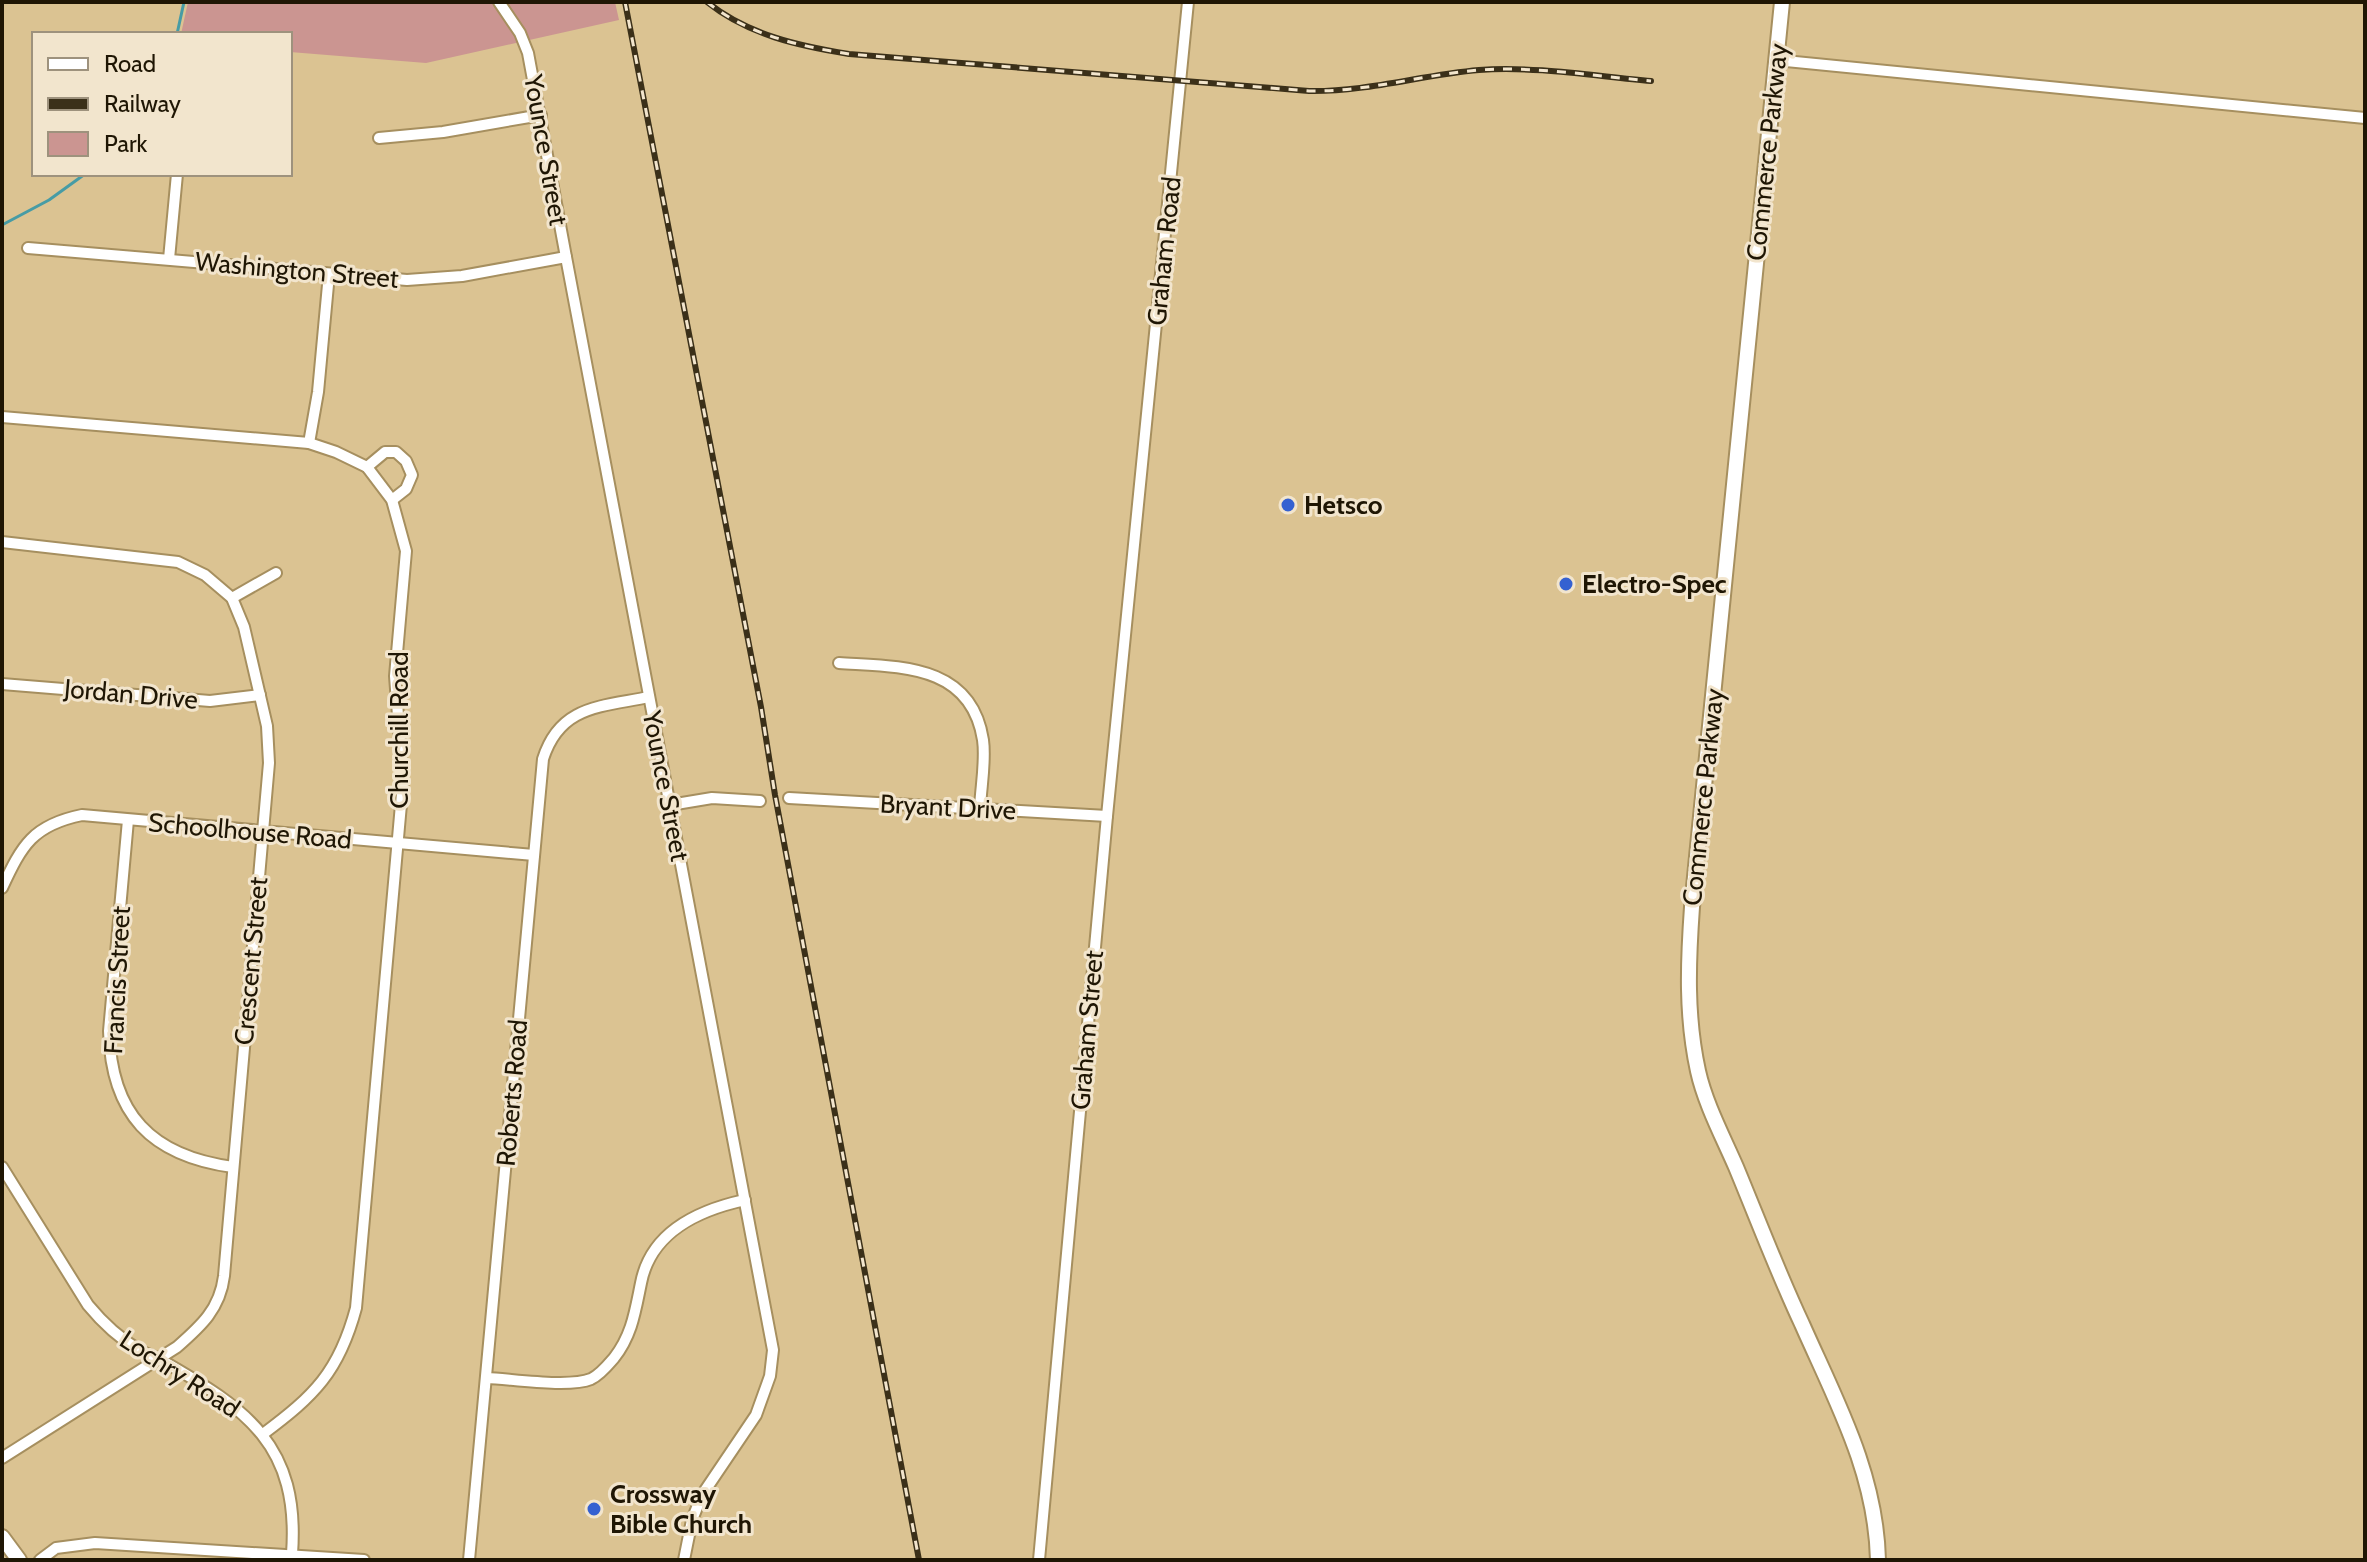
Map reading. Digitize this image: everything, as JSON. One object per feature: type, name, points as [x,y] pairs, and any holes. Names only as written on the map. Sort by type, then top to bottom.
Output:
[{"type":"street","name":"Younce Street","points":[[499,2],[523,40],[541,115],[773,1350],[770,1376],[756,1415],[702,1495],[692,1520],[684,1560]]},
{"type":"street","name":"Graham Road","points":[[1140,501],[1188,2]]},
{"type":"street","name":"Commerce Parkway","points":[[1782,2],[1692,907],[1688,1009],[1698,1073],[1801,1324],[1862,1460],[1869,1486],[1878,1560]]},
{"type":"street","points":[[1775,60],[2365,118]]},
{"type":"street","points":[[379,138],[443,132],[541,115]]},
{"type":"street","points":[[169,259],[177,176]]},
{"type":"street","name":"Washington Street","points":[[28,248],[329,274],[433,279],[566,257]]},
{"type":"street","points":[[309,443],[318,392],[329,274]]},
{"type":"street","name":"Churchill Road","points":[[2,417],[309,443],[367,467],[392,500],[406,551],[395,676],[403,764],[356,1308],[345,1343],[329,1374],[300,1407],[263,1434]]},
{"type":"street","points":[[367,467],[385,452],[396,452],[406,461],[412,475],[406,489],[392,500]]},
{"type":"street","name":"Graham Street","points":[[1039,1560],[1107,816],[1140,501]]},
{"type":"street","points":[[2,542],[178,562],[205,575],[232,598],[276,573]]},
{"type":"street","name":"Crescent Street","points":[[2,1458],[177,1347],[202,1325],[219,1299],[224,1276],[269,763],[267,726],[244,627],[232,598]]},
{"type":"street","points":[[839,663],[917,669],[939,676],[959,692],[976,716],[983,742],[980,808]]},
{"type":"street","name":"Jordan Drive","points":[[2,684],[210,701],[260,695]]},
{"type":"street","name":"Roberts Road","points":[[469,1560],[543,759],[555,730],[577,714],[649,697]]},
{"type":"street","points":[[670,805],[712,798],[760,801]]},
{"type":"street","name":"Bryant Drive","points":[[789,798],[1107,816]]},
{"type":"street","name":"Schoolhouse Road","points":[[2,888],[24,845],[35,833],[55,821],[82,815],[534,855]]},
{"type":"street","name":"Francis Street","points":[[128,820],[109,1031],[117,1089],[138,1122],[161,1143],[181,1155],[209,1164],[233,1167]]},
{"type":"street","name":"Lochry Road","points":[[2,1167],[88,1305],[110,1328],[139,1350],[223,1397],[263,1434],[284,1471],[291,1498],[294,1526],[292,1554]]},
{"type":"street","points":[[487,1378],[576,1383],[594,1378],[625,1344],[639,1304],[641,1281],[653,1251],[673,1230],[695,1214],[745,1200]]},
{"type":"street","points":[[2,1537],[19,1560]]},
{"type":"street","points":[[40,1560],[56,1548],[95,1543],[364,1560]]},
{"type":"green space","points":[[188,2],[615,2],[619,20],[426,63],[292,52],[292,32],[181,32]]},
{"type":"waterway","points":[[177,32],[184,2]]},
{"type":"waterway","points":[[2,225],[49,200],[82,176]]},
{"type":"railway","points":[[625,2],[761,707],[919,1560]]},
{"type":"railway","points":[[707,2],[757,31],[793,43],[849,54],[1309,91],[1352,89],[1457,72],[1500,69],[1543,70],[1651,81]]},
{"type":"place","name":"Hetsco","points":[[1288,505]]},
{"type":"place","name":"Electro-Spec","points":[[1566,584]]},
{"type":"place","name":"Crossway Bible Church","points":[[594,1509]]}]
